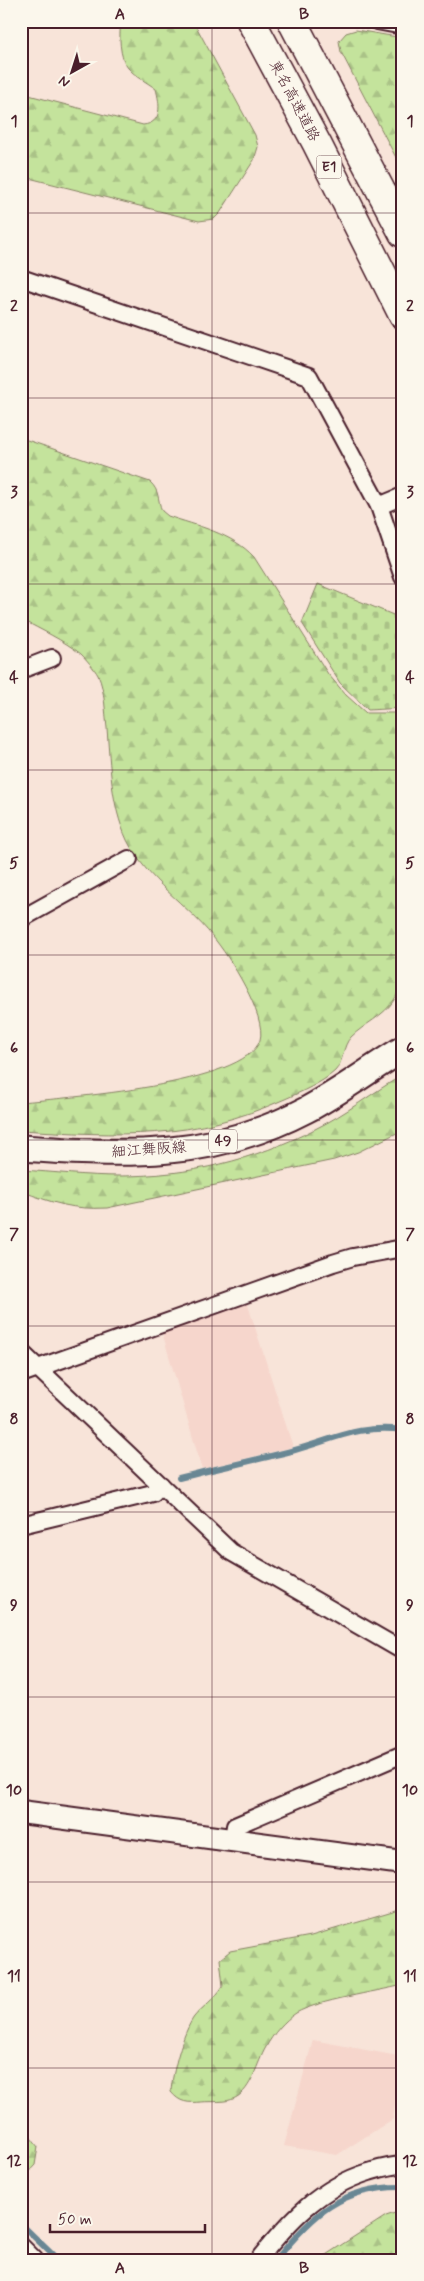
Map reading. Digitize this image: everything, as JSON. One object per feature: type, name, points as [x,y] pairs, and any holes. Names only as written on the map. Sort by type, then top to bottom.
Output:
[{"type":"highway","name":"東名高速道路","points":[[251,21],[317,144],[403,315]]},
{"type":"highway","name":"E1","points":[[292,21],[403,233]]},
{"type":"main road","name":"細江舞阪線","points":[[21,1148],[120,1154],[184,1149],[215,1143],[276,1124],[305,1110],[333,1095],[403,1049]]},
{"type":"street","points":[[377,21],[403,26]]},
{"type":"street","points":[[21,278],[309,376],[392,501],[403,577]]},
{"type":"street","points":[[21,670],[52,658]]},
{"type":"street","points":[[21,918],[129,859]]},
{"type":"street","points":[[21,1374],[333,1263],[353,1257],[403,1248]]},
{"type":"street","points":[[21,1352],[231,1552],[403,1651]]},
{"type":"street","points":[[21,1525],[154,1493],[161,1485]]},
{"type":"street","points":[[233,1840],[235,1826],[403,1754]]},
{"type":"street","points":[[21,1812],[403,1863]]},
{"type":"street","points":[[258,2260],[298,2214],[327,2191],[361,2174],[403,2165]]},
{"type":"street","points":[[21,2246],[35,2260]]},
{"type":"shaded area","points":[[247,1302],[293,1447],[202,1469],[162,1332]]},
{"type":"shaded area","points":[[313,2040],[403,2057],[393,2119],[337,2155],[284,2146]]},
{"type":"green space","points":[[191,21],[197,28],[255,135],[258,147],[254,160],[220,213],[214,219],[199,221],[21,176],[21,93],[143,125],[154,121],[157,117],[159,106],[156,89],[134,74],[125,64],[120,46],[121,22]]},
{"type":"green space","points":[[356,30],[403,38],[403,171],[341,52],[339,41],[346,33]]},
{"type":"green space","points":[[21,438],[150,482],[157,492],[162,511],[168,516],[214,531],[245,549],[254,557],[328,674],[346,695],[366,713],[403,713],[403,967],[398,993],[385,1011],[351,1037],[335,1071],[304,1090],[251,1113],[187,1129],[155,1132],[91,1134],[21,1130],[21,1102],[75,1097],[151,1086],[190,1078],[223,1068],[247,1055],[260,1040],[261,1029],[258,1016],[245,987],[220,946],[202,925],[145,868],[127,840],[114,799],[104,701],[98,675],[81,654],[21,619]]},
{"type":"green space","points":[[318,584],[403,619],[403,708],[368,710],[340,683],[302,623]]},
{"type":"green space","points":[[403,1075],[403,1130],[358,1152],[334,1160],[107,1208],[73,1207],[21,1191],[21,1170],[95,1175],[145,1175],[196,1169],[245,1157],[292,1140],[326,1123]]},
{"type":"green space","points":[[403,1909],[403,1985],[333,2000],[296,2013],[272,2037],[246,2089],[231,2100],[188,2102],[181,2100],[171,2092],[176,2064],[186,2032],[194,2017],[223,1986],[220,1959],[230,1951],[311,1936]]},
{"type":"green space","points":[[21,2131],[28,2134],[38,2147],[35,2165],[21,2180]]},
{"type":"green space","points":[[403,2213],[403,2260],[318,2260],[386,2216]]},
{"type":"waterway","points":[[179,1478],[295,1450],[360,1431],[374,1429],[403,1430]]},
{"type":"waterway","points":[[276,2260],[302,2229],[330,2206],[362,2192],[382,2188],[403,2187]]},
{"type":"waterway","points":[[21,2224],[58,2260]]}]
